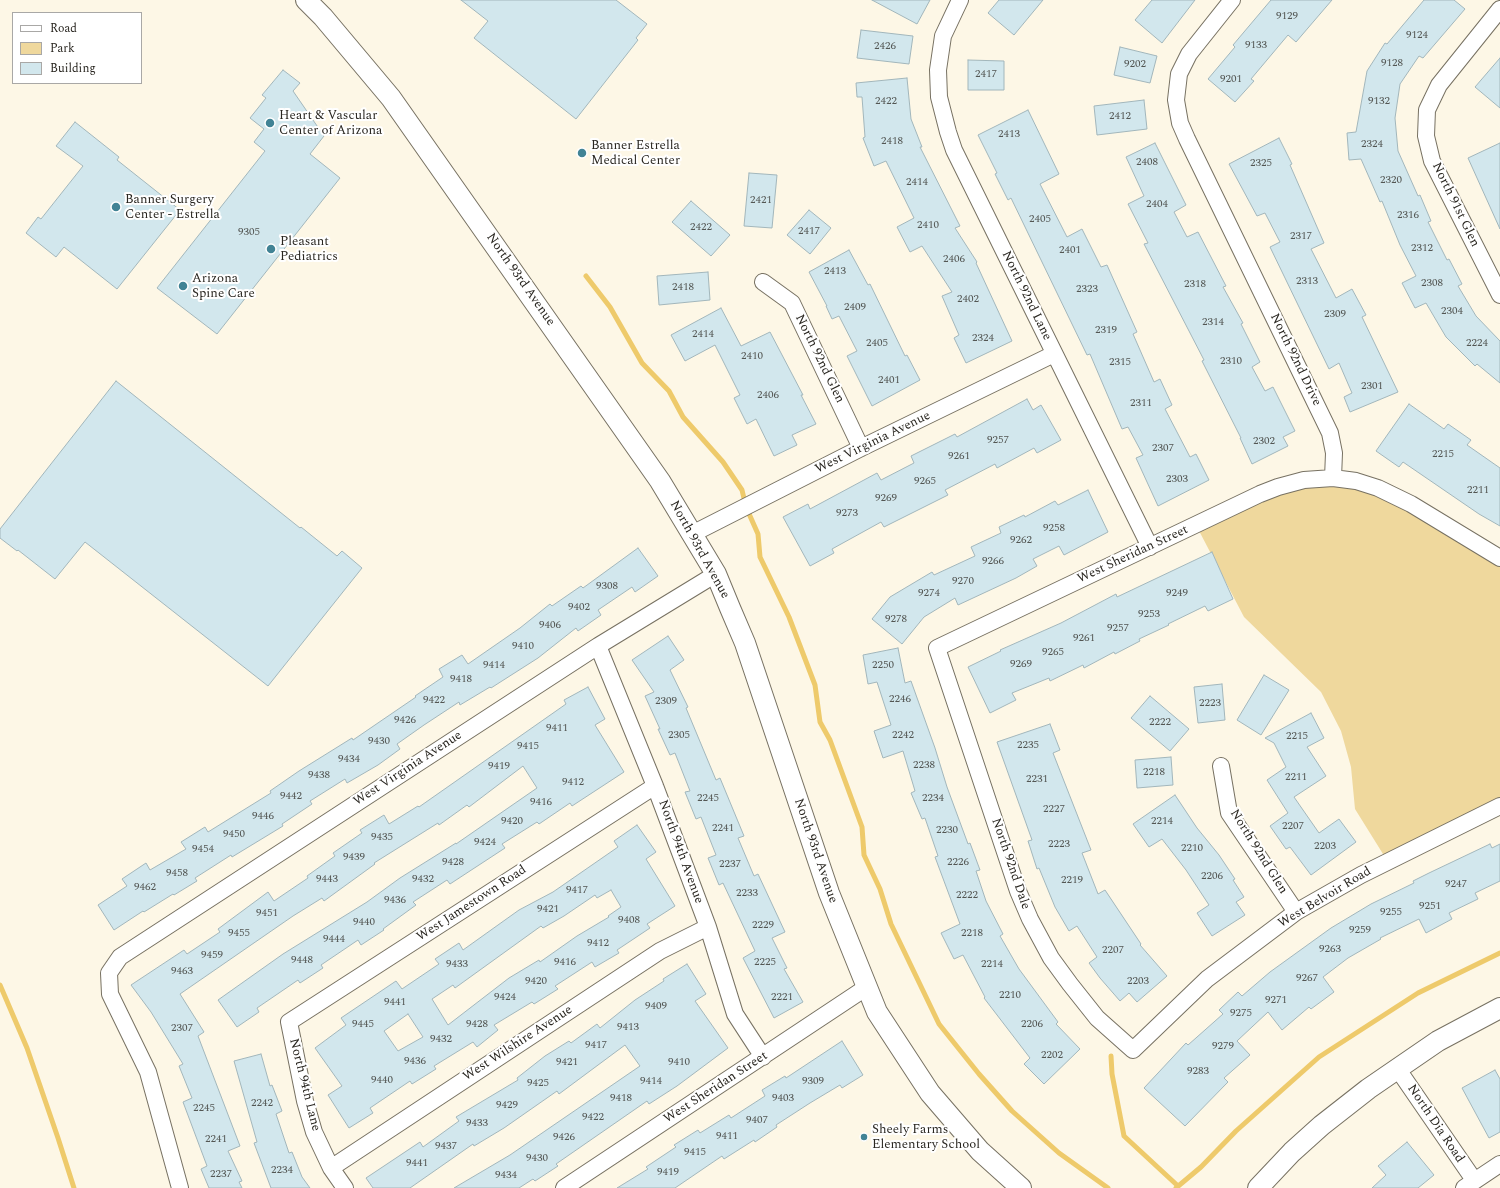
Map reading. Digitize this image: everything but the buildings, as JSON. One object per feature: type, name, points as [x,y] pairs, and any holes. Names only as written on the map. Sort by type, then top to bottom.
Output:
[{"type":"street","name":"North 93rd Avenue","points":[[306,0],[323,17],[391,98],[656,475],[692,534],[716,574],[744,643],[829,893],[877,1012],[930,1093],[980,1151],[1021,1188]]},
{"type":"street","name":"North 92nd Lane","points":[[960,0],[943,36],[938,70],[939,97],[954,150],[1150,546]]},
{"type":"street","name":"North 92nd Drive","points":[[1232,0],[1189,54],[1179,74],[1176,100],[1185,134],[1330,433],[1334,453],[1333,478]]},
{"type":"street","name":"North 91st Glen","points":[[1500,9],[1439,85],[1427,110],[1426,136],[1432,161],[1500,295]]},
{"type":"street","name":"North 92nd Glen","points":[[763,282],[792,303],[861,448]]},
{"type":"street","name":"West Virginia Avenue","points":[[692,534],[861,448],[1054,354]]},
{"type":"street","name":"West Sheridan Street","points":[[937,648],[1278,486],[1304,480],[1333,478]]},
{"type":"street","points":[[1333,478],[1356,481],[1396,495],[1500,558]]},
{"type":"street","name":"West Virginia Avenue","points":[[180,1188],[148,1072],[110,994],[109,973],[120,957],[598,646],[716,574]]},
{"type":"street","name":"North 94th Avenue","points":[[598,646],[655,786],[708,927],[735,1014],[763,1057]]},
{"type":"street","name":"North 92nd Dale","points":[[937,648],[1018,891],[1030,919],[1051,958],[1096,1018],[1133,1050]]},
{"type":"street","name":"North 92nd Glen","points":[[1221,766],[1230,813],[1296,912]]},
{"type":"street","name":"West Jamestown Road","points":[[289,1022],[655,786]]},
{"type":"street","name":"West Belvoir Road","points":[[1133,1050],[1207,979],[1296,912],[1361,875],[1500,806]]},
{"type":"street","name":"West Wilshire Avenue","points":[[331,1168],[660,951],[708,927]]},
{"type":"street","name":"West Sheridan Street","points":[[564,1188],[867,987]]},
{"type":"street","points":[[1258,1188],[1292,1152],[1322,1125],[1397,1068],[1438,1041],[1500,1008]]},
{"type":"street","name":"North 94th Lane","points":[[289,1022],[305,1101],[314,1132],[331,1168],[345,1188]]},
{"type":"street","name":"North Dia Road","points":[[1397,1068],[1469,1184]]},
{"type":"street","points":[[1469,1184],[1500,1164]]},
{"type":"green space","points":[[1356,481],[1500,558],[1500,806],[1388,862],[1355,809],[1351,767],[1341,731],[1321,692],[1244,617],[1196,525],[1260,494]]},
{"type":"waterway","points":[[586,276],[610,307],[642,363],[669,391],[683,417],[723,462],[742,490],[746,507],[758,534],[760,557],[789,617],[815,685],[820,722],[830,740],[862,827],[864,855],[880,889],[891,924],[939,1024],[979,1074],[1012,1111],[1059,1153],[1108,1188]]},
{"type":"waterway","points":[[1176,1188],[1201,1167],[1236,1131],[1319,1057],[1418,993],[1500,953]]},
{"type":"waterway","points":[[0,985],[27,1048],[74,1188]]},
{"type":"waterway","points":[[1111,1056],[1112,1074],[1124,1136],[1178,1186]]},
{"type":"place","name":"Heart & Vascular Center of Arizona","points":[[270,123]]},
{"type":"place","name":"Banner Estrella Medical Center","points":[[582,153]]},
{"type":"place","name":"Banner Surgery Center - Estrella","points":[[116,207]]},
{"type":"place","name":"Pleasant Pediatrics","points":[[271,249]]},
{"type":"place","name":"Arizona Spine Care","points":[[183,286]]},
{"type":"place","name":"Sheely Farms Elementary School","points":[[864,1137]]}]
